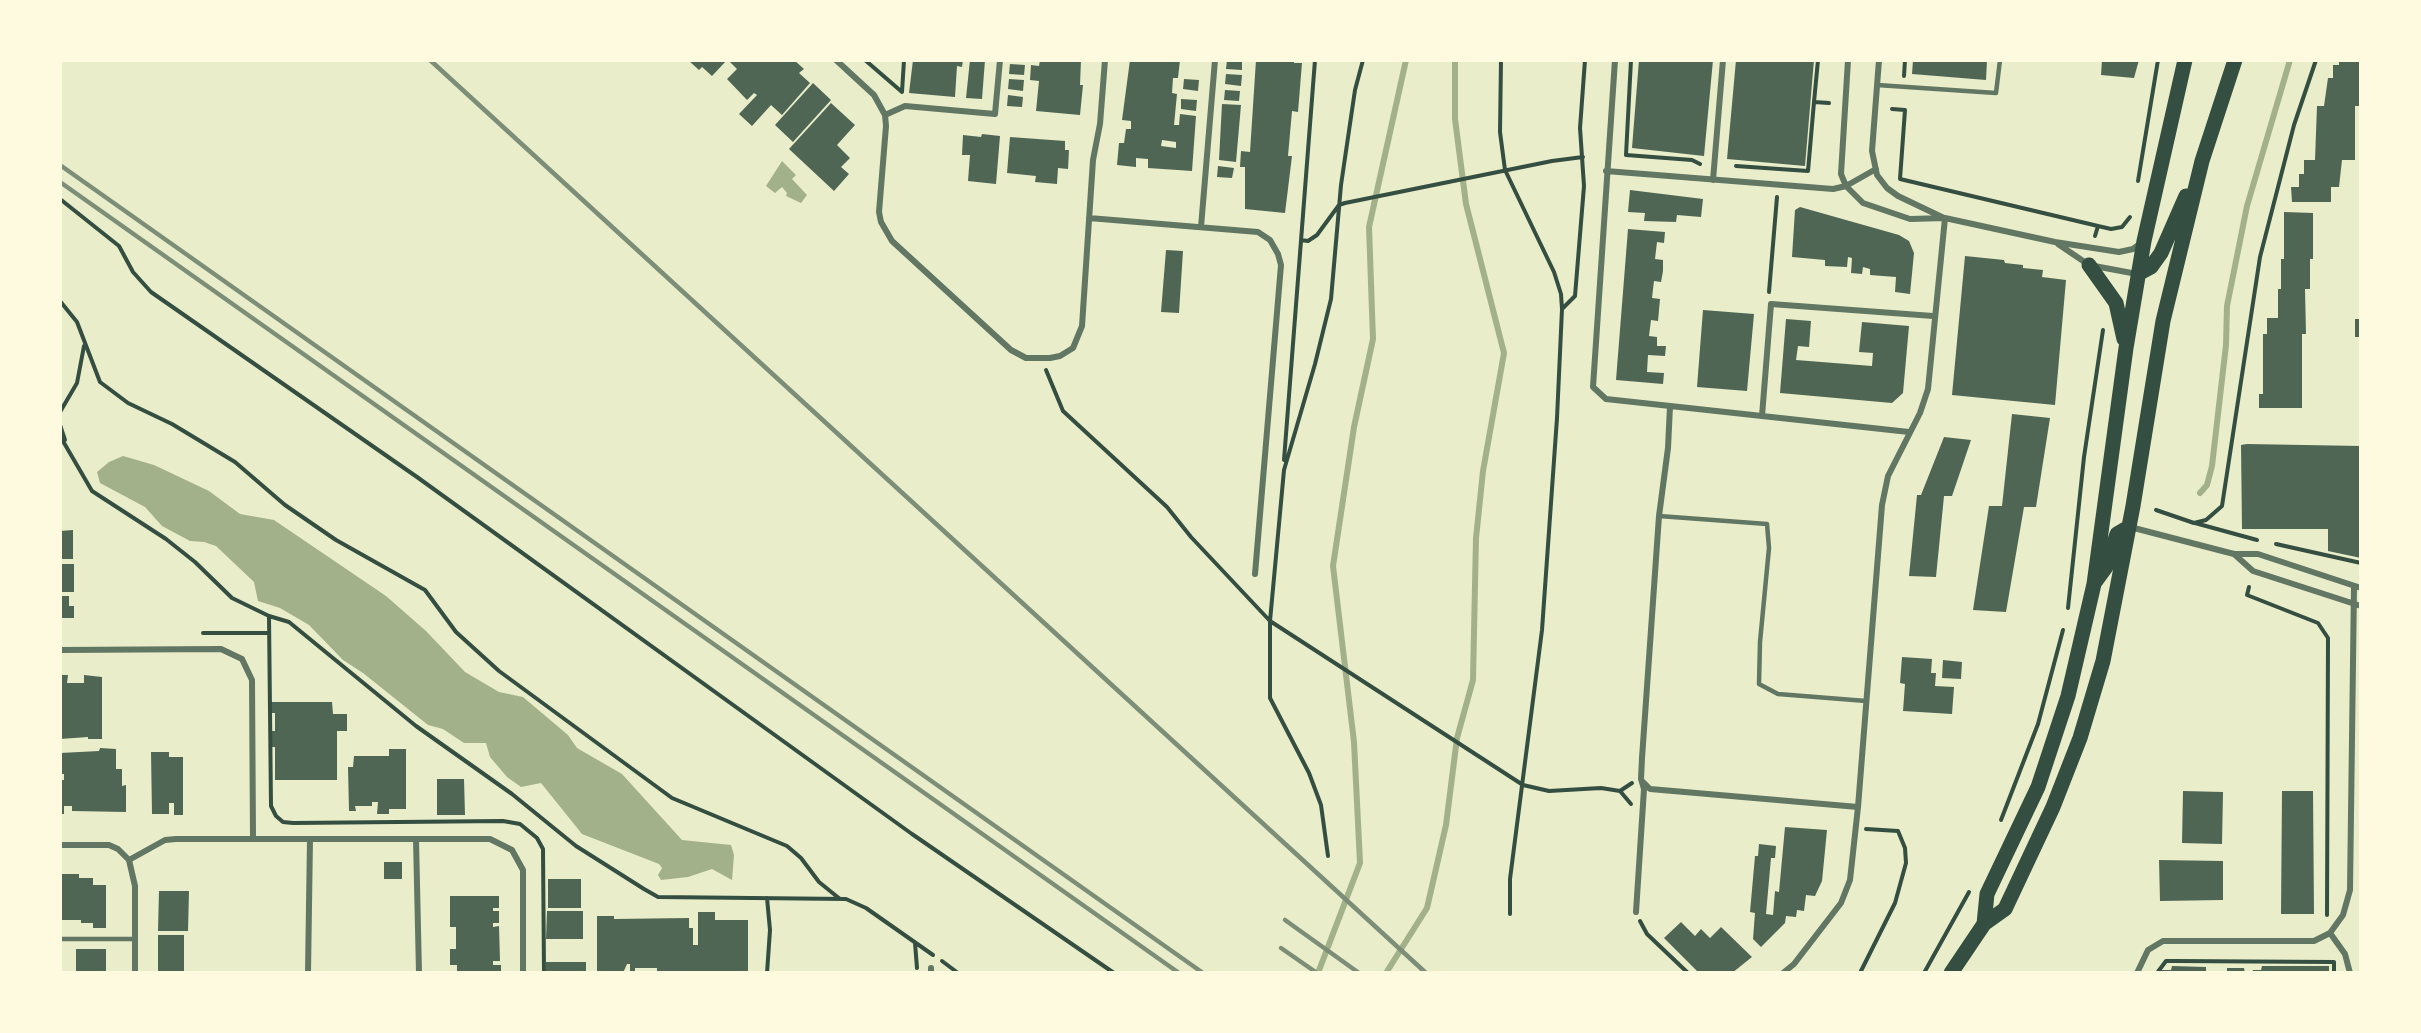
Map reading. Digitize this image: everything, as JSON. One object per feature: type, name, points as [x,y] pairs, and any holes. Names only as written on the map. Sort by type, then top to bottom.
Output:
[{"type":"main road","points":[[1984,924],[1987,894],[2038,787],[2055,738],[2094,584],[2138,274],[2185,60]]},
{"type":"main road","points":[[1951,973],[1984,924],[2005,909],[2054,807],[2080,738],[2103,661],[2129,527],[2163,321],[2202,161],[2235,60]]},
{"type":"main road","points":[[2138,274],[2151,267],[2161,253],[2202,161]]},
{"type":"main road","points":[[2089,265],[2116,303],[2126,348]]},
{"type":"main road","points":[[2094,584],[2106,567],[2117,534],[2129,527]]},
{"type":"street","points":[[836,60],[874,95],[885,115],[879,212],[885,231],[899,249],[1011,350],[1026,358],[1060,357],[1073,348],[1079,339],[1093,160],[1100,124],[1105,60]]},
{"type":"street","points":[[885,115],[905,106],[995,114],[1000,60]]},
{"type":"street","points":[[1201,227],[1215,60]]},
{"type":"street","points":[[1615,60],[1593,387],[1606,399],[1909,432]]},
{"type":"street","points":[[1713,180],[1723,60]]},
{"type":"street","points":[[1848,60],[1841,174],[1846,186],[1863,203],[1910,219],[1944,218],[2055,242],[2119,252],[2133,249],[2144,241]]},
{"type":"street","points":[[1879,60],[1872,151],[1876,169],[1887,188],[1944,218]]},
{"type":"street","points":[[1606,171],[1833,189],[1846,186],[1876,169]]},
{"type":"street","points":[[1089,218],[1258,232],[1274,245],[1281,265],[1255,574]]},
{"type":"street","points":[[1783,973],[1794,964],[1841,903],[1850,880],[1858,807],[1881,505],[1888,476],[1928,389],[1933,316],[1944,218]]},
{"type":"street","points":[[2055,242],[2089,265],[2138,274]]},
{"type":"street","points":[[1762,416],[1771,304],[1933,316]]},
{"type":"street","points":[[1636,912],[1644,789],[1641,779],[1659,516],[1668,448],[1670,406]]},
{"type":"street","points":[[2129,527],[2234,554],[2258,554],[2361,588]]},
{"type":"street","points":[[2234,554],[2253,572],[2361,606]]},
{"type":"street","points":[[2137,973],[2148,950],[2163,941],[2314,941],[2330,933],[2343,915],[2350,890],[2354,585]]},
{"type":"street","points":[[60,650],[221,649],[242,659],[252,680],[253,839]]},
{"type":"street","points":[[1641,779],[1650,789],[1858,807]]},
{"type":"street","points":[[308,973],[310,839]]},
{"type":"street","points":[[416,839],[419,973]]},
{"type":"street","points":[[129,860],[165,840],[490,839],[503,843],[519,858],[523,870],[523,973]]},
{"type":"street","points":[[60,844],[109,846],[118,849],[129,860],[135,886],[135,973]]},
{"type":"street","points":[[2330,933],[2345,954],[2350,973]]},
{"type":"lane","points":[[1877,85],[1996,93],[2000,60]]},
{"type":"lane","points":[[1659,516],[1767,524],[1769,548],[1760,642],[1759,684],[1778,694],[1866,701]]},
{"type":"lane","points":[[60,939],[135,939]]},
{"type":"path","points":[[865,60],[902,92],[904,60]]},
{"type":"path","points":[[1315,60],[1284,470],[1270,621],[1270,698],[1309,773],[1322,805],[1328,856]]},
{"type":"path","points":[[1284,470],[1331,299],[1339,205],[1353,101],[1363,60]]},
{"type":"path","points":[[1501,60],[1500,132],[1505,170],[1554,272],[1561,294],[1562,309],[1542,630],[1510,879],[1510,914]]},
{"type":"path","points":[[1562,309],[1575,296],[1584,186],[1580,128],[1585,60]]},
{"type":"path","points":[[1631,60],[1626,155],[1692,160],[1700,164]]},
{"type":"path","points":[[1736,166],[1808,171],[1818,60]]},
{"type":"path","points":[[2138,183],[2158,60]]},
{"type":"path","points":[[2156,510],[2194,523],[2206,520],[2222,506],[2260,257],[2291,135],[2316,60]]},
{"type":"path","points":[[1814,102],[1829,103]]},
{"type":"path","points":[[1892,109],[1905,110],[1900,178],[2111,229],[2122,227],[2134,209]]},
{"type":"path","points":[[1301,240],[1308,241],[1317,235],[1339,205],[1345,203],[1505,170],[1583,157]]},
{"type":"path","points":[[1771,304],[1769,292],[1777,197]]},
{"type":"path","points":[[60,199],[119,246],[133,272],[151,292],[417,477],[912,834],[1114,973]]},
{"type":"path","points":[[2095,236],[2097,226]]},
{"type":"path","points":[[60,301],[77,322],[84,346],[100,382],[128,403],[172,424],[235,462],[285,505],[336,540],[425,590],[456,632],[499,672],[672,798],[787,846],[801,858],[819,882],[841,899],[866,908],[958,973]]},
{"type":"path","points":[[2067,616],[2084,457],[2103,323]]},
{"type":"path","points":[[60,412],[77,383],[84,346]]},
{"type":"path","points":[[1042,358],[1063,411],[1167,507],[1198,545],[1270,621],[1523,785],[1549,791],[1601,788],[1620,791],[1632,804]]},
{"type":"path","points":[[60,425],[65,441],[92,491],[166,539],[195,562],[232,598],[269,616],[289,622],[416,726],[512,794],[576,846],[658,897],[841,899]]},
{"type":"path","points":[[60,436],[65,441]]},
{"type":"path","points":[[2249,586],[2247,595],[2318,623],[2328,638],[2326,904],[2330,933]]},
{"type":"path","points":[[269,616],[271,806],[276,816],[283,822],[293,823],[503,820],[520,824],[530,830],[543,849],[544,973]]},
{"type":"path","points":[[1997,829],[2037,724],[2064,626]]},
{"type":"path","points":[[203,633],[269,633]]},
{"type":"path","points":[[1620,791],[1641,779]]},
{"type":"path","points":[[1856,828],[1898,831],[1905,848],[1906,863],[1895,903],[1860,973]]},
{"type":"path","points":[[1924,973],[1972,885]]},
{"type":"path","points":[[767,898],[770,930],[767,973]]},
{"type":"path","points":[[1636,912],[1647,934],[1688,973]]},
{"type":"path","points":[[915,942],[916,973]]},
{"type":"path","points":[[2157,973],[2166,962],[2173,961],[2334,962],[2334,973]]},
{"type":"shaded area","points":[[782,161],[796,175],[792,179],[807,195],[801,203],[786,196],[787,193],[782,187],[775,193],[766,186]]},
{"type":"shaded area","points":[[123,456],[154,465],[209,491],[240,514],[274,520],[386,596],[426,631],[465,672],[499,692],[523,697],[568,735],[577,748],[622,774],[682,840],[731,845],[734,855],[732,880],[712,869],[688,877],[661,880],[658,875],[662,868],[659,864],[582,834],[541,783],[521,787],[507,777],[490,757],[486,743],[464,743],[443,729],[428,725],[363,673],[343,660],[309,625],[280,608],[258,601],[254,582],[216,546],[190,541],[162,526],[145,507],[100,483],[97,472],[109,462]]},
{"type":"building","points":[[688,60],[727,60],[712,76],[702,67],[699,70]]},
{"type":"building","points":[[728,60],[794,60],[804,69],[799,73],[810,83],[782,115],[771,105],[752,126],[739,114],[757,95],[754,93],[747,100],[727,79],[737,69]]},
{"type":"building","points":[[913,60],[963,60],[962,67],[957,66],[955,97],[909,93]]},
{"type":"building","points":[[970,60],[985,60],[982,99],[966,98]]},
{"type":"building","points":[[1040,60],[1081,60],[1080,85],[1083,85],[1080,115],[1036,111],[1039,81],[1030,80],[1031,65],[1039,66]]},
{"type":"building","points":[[1130,60],[1180,60],[1178,78],[1173,78],[1172,93],[1177,94],[1174,125],[1179,125],[1180,114],[1196,116],[1192,171],[1148,168],[1148,159],[1136,158],[1136,167],[1117,165],[1119,143],[1124,143],[1126,129],[1131,129],[1131,121],[1122,120]],"holes":[[[1162,140],[1176,142],[1176,148],[1161,146]]]},
{"type":"building","points":[[1227,60],[1242,60],[1242,70],[1226,69]]},
{"type":"building","points":[[1256,60],[1294,60],[1294,63],[1302,63],[1298,112],[1292,111],[1288,156],[1292,156],[1285,213],[1245,209],[1245,167],[1240,167],[1241,151],[1250,152]]},
{"type":"building","points":[[1639,60],[1713,60],[1704,156],[1632,148]]},
{"type":"building","points":[[1736,60],[1814,60],[1805,166],[1727,159]]},
{"type":"building","points":[[1913,60],[1987,60],[1986,80],[1912,74]]},
{"type":"building","points":[[2102,60],[2139,60],[2134,78],[2101,75]]},
{"type":"building","points":[[2339,60],[2361,60],[2361,106],[2355,106],[2355,160],[2342,160],[2339,187],[2331,187],[2331,202],[2292,202],[2291,187],[2299,187],[2299,174],[2304,174],[2304,160],[2315,160],[2317,106],[2324,106],[2328,78],[2333,78],[2333,65],[2339,65]]},
{"type":"building","points":[[1010,64],[1025,65],[1024,75],[1009,74]]},
{"type":"building","points":[[1226,74],[1242,75],[1241,86],[1225,84]]},
{"type":"building","points":[[1009,79],[1024,80],[1023,91],[1008,89]]},
{"type":"building","points":[[1184,79],[1199,80],[1198,91],[1183,89]]},
{"type":"building","points":[[813,83],[831,100],[793,142],[775,125]]},
{"type":"building","points":[[1225,90],[1240,91],[1239,101],[1224,100]]},
{"type":"building","points":[[1008,95],[1023,97],[1022,107],[1007,106]]},
{"type":"building","points":[[1181,99],[1197,100],[1196,111],[1181,109]]},
{"type":"building","points":[[831,103],[855,125],[837,145],[850,158],[841,167],[849,174],[834,191],[789,149]]},
{"type":"building","points":[[1222,104],[1241,105],[1236,162],[1219,160]]},
{"type":"building","points":[[982,134],[1000,136],[996,184],[968,181],[970,155],[962,155],[963,135],[981,137]]},
{"type":"building","points":[[1010,137],[1065,141],[1065,150],[1069,150],[1068,169],[1058,168],[1057,184],[1035,182],[1036,176],[1007,173]]},
{"type":"building","points":[[1218,166],[1234,168],[1232,178],[1217,177]]},
{"type":"building","points":[[1630,190],[1703,199],[1701,217],[1677,215],[1676,222],[1644,221],[1645,213],[1628,212]]},
{"type":"building","points":[[1800,207],[1899,235],[1909,241],[1914,253],[1910,294],[1895,292],[1896,277],[1870,275],[1870,269],[1863,267],[1862,274],[1851,273],[1852,258],[1848,257],[1847,267],[1825,266],[1825,260],[1792,257],[1795,210]]},
{"type":"building","points":[[2284,212],[2313,213],[2313,259],[2310,259],[2310,289],[2305,289],[2306,334],[2302,334],[2302,408],[2259,408],[2259,394],[2263,394],[2263,334],[2267,334],[2267,318],[2278,318],[2281,259],[2284,259]]},
{"type":"building","points":[[1628,229],[1665,232],[1664,243],[1657,242],[1655,259],[1663,260],[1661,282],[1654,281],[1652,298],[1660,299],[1658,321],[1651,320],[1649,336],[1657,337],[1657,346],[1666,346],[1665,356],[1648,355],[1647,372],[1664,373],[1663,384],[1616,380]]},
{"type":"building","points":[[1166,250],[1183,251],[1179,313],[1161,312]]},
{"type":"building","points":[[1965,256],[2004,260],[2005,263],[2023,265],[2023,268],[2043,270],[2042,277],[2066,280],[2055,405],[1952,395]]},
{"type":"building","points":[[1703,310],[1754,314],[1747,391],[1697,387]]},
{"type":"building","points":[[1786,319],[1811,321],[1809,347],[1798,346],[1796,360],[1872,366],[1873,353],[1859,352],[1862,322],[1909,326],[1903,393],[1892,403],[1780,393]]},
{"type":"building","points":[[2355,319],[2361,319],[2361,337],[2355,337]]},
{"type":"building","points":[[2012,414],[2050,418],[2036,507],[2024,507],[2006,612],[1973,610],[1989,506],[2002,506]]},
{"type":"building","points":[[1944,437],[1971,440],[1952,496],[1944,496],[1936,577],[1909,576],[1917,495],[1921,495]]},
{"type":"building","points":[[2241,445],[2361,446],[2361,558],[2328,551],[2328,529],[2242,529]]},
{"type":"building","points":[[73,530],[73,559],[60,559],[60,531]]},
{"type":"building","points":[[60,564],[74,564],[74,592],[60,592]]},
{"type":"building","points":[[60,596],[69,596],[69,606],[74,606],[74,618],[60,618]]},
{"type":"building","points":[[1902,657],[1932,659],[1931,673],[1936,673],[1935,686],[1954,687],[1952,714],[1903,711],[1905,684],[1900,683]]},
{"type":"building","points":[[1943,660],[1962,662],[1961,679],[1942,678]]},
{"type":"building","points":[[60,675],[68,675],[67,683],[84,683],[84,675],[102,677],[102,739],[88,739],[88,737],[60,739]]},
{"type":"building","points":[[270,702],[332,702],[333,714],[347,714],[347,731],[337,731],[337,780],[275,780],[275,747],[271,747],[271,731],[275,731],[275,713],[271,713]]},
{"type":"building","points":[[100,748],[116,749],[116,769],[122,769],[122,786],[126,785],[126,812],[72,811],[72,806],[64,806],[64,814],[60,814],[60,780],[64,780],[64,774],[60,774],[60,753],[99,751]]},
{"type":"building","points":[[389,749],[406,749],[406,809],[389,809],[389,814],[377,814],[378,802],[372,802],[372,806],[355,806],[356,811],[349,811],[348,767],[353,767],[354,756],[389,756]]},
{"type":"building","points":[[151,752],[169,752],[169,757],[183,757],[183,815],[174,815],[174,803],[169,803],[169,814],[152,814]]},
{"type":"building","points":[[437,779],[464,779],[465,815],[437,815]]},
{"type":"building","points":[[2183,791],[2223,792],[2222,844],[2182,843]]},
{"type":"building","points":[[2282,791],[2313,791],[2314,914],[2281,914]]},
{"type":"building","points":[[1785,827],[1827,830],[1822,881],[1815,896],[1806,895],[1804,911],[1797,910],[1796,917],[1786,916],[1785,923],[1761,947],[1753,939],[1755,913],[1750,912],[1755,856],[1758,856],[1759,844],[1776,846],[1775,858],[1771,858],[1766,914],[1773,915],[1775,891],[1779,892]]},
{"type":"building","points":[[2159,860],[2223,861],[2223,900],[2160,901]]},
{"type":"building","points":[[384,862],[402,862],[402,879],[384,879]]},
{"type":"building","points":[[60,874],[79,874],[79,878],[93,878],[93,885],[106,885],[106,928],[93,928],[93,923],[81,923],[81,920],[60,920]]},
{"type":"building","points":[[548,879],[581,879],[581,908],[548,908]]},
{"type":"building","points":[[159,891],[189,891],[188,931],[158,931]]},
{"type":"building","points":[[450,896],[499,896],[499,908],[493,908],[493,911],[499,911],[499,923],[493,923],[493,927],[499,926],[500,961],[493,961],[493,965],[501,965],[501,973],[457,973],[457,965],[450,965],[450,949],[456,949],[456,927],[450,927]]},
{"type":"building","points":[[547,911],[583,911],[583,939],[546,939]]},
{"type":"building","points":[[698,912],[715,912],[715,920],[748,920],[748,973],[657,973],[657,968],[635,968],[635,973],[630,973],[630,964],[627,964],[623,973],[597,973],[597,916],[614,916],[614,919],[689,918],[689,928],[693,928],[693,945],[698,945]]},
{"type":"building","points":[[1681,922],[1695,936],[1701,929],[1710,938],[1721,927],[1752,957],[1732,973],[1699,973],[1664,938]]},
{"type":"building","points":[[158,935],[184,935],[184,973],[158,973]]},
{"type":"building","points":[[76,949],[106,949],[106,973],[76,973]]},
{"type":"building","points":[[546,962],[586,962],[586,973],[546,973]]},
{"type":"building","points":[[2172,966],[2206,967],[2206,973],[2161,973],[2161,970],[2171,970]]},
{"type":"building","points":[[2262,966],[2329,966],[2329,973],[2252,973],[2253,970],[2261,970]]},
{"type":"building","points":[[2227,968],[2244,968],[2245,973],[2227,973]]},
{"type":"waterway","points":[[1318,973],[1360,863],[1354,742],[1333,566],[1354,427],[1373,339],[1369,227],[1406,60]]},
{"type":"waterway","points":[[1386,973],[1427,908],[1446,825],[1457,738],[1473,680],[1476,538],[1483,471],[1504,353],[1466,204],[1455,119],[1455,60]]},
{"type":"waterway","points":[[2200,493],[2207,485],[2212,466],[2226,345],[2227,306],[2247,206],[2290,60]]},
{"type":"railway","points":[[430,60],[1426,973]]},
{"type":"railway","points":[[60,165],[1203,973]]},
{"type":"railway","points":[[60,182],[1179,973]]},
{"type":"railway","points":[[1285,920],[1359,973]]},
{"type":"railway","points":[[1281,948],[1317,973]]}]
